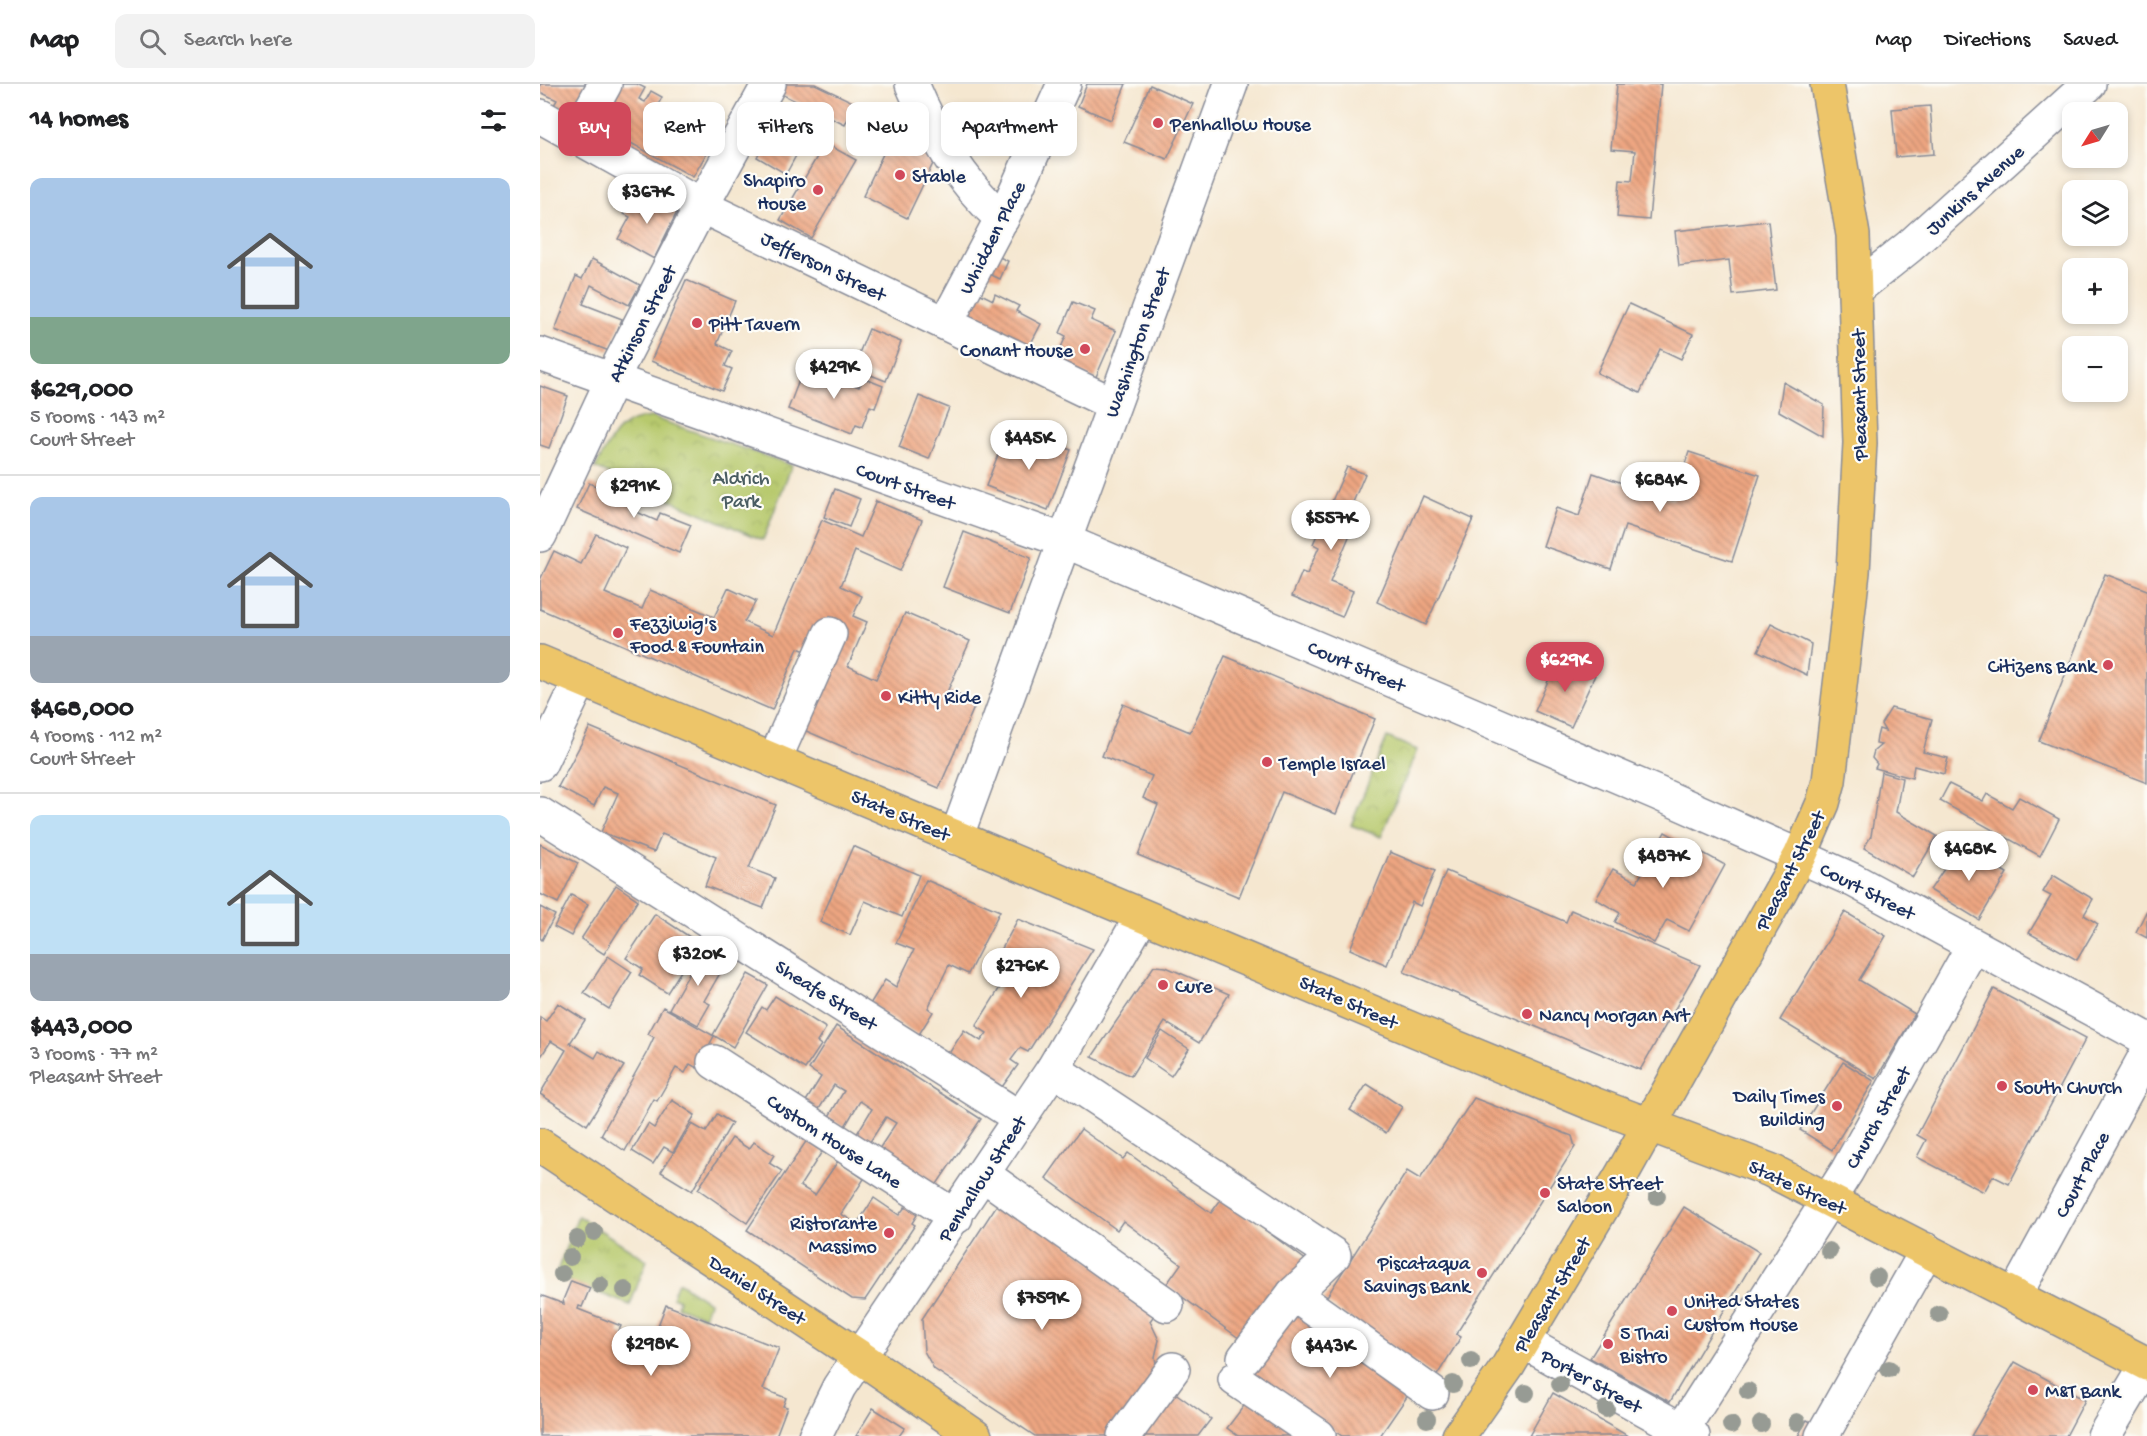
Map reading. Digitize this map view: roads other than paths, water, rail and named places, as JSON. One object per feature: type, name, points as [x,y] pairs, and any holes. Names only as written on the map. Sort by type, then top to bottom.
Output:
[{"type":"main road","name":"Pleasant Street","points":[[1460,1436],[1522,1341],[1650,1125],[1800,856],[1823,803],[1829,781],[1853,572],[1860,443],[1853,235],[1827,84]]},
{"type":"main road","name":"State Street","points":[[540,662],[1142,916],[1650,1125],[1770,1170],[2147,1364]]},
{"type":"main road","name":"Daniel Street","points":[[540,1145],[861,1357],[975,1436]]},
{"type":"street","points":[[595,102],[605,84]]},
{"type":"street","name":"Atkinson Street","points":[[540,535],[611,380],[701,206],[770,84]]},
{"type":"street","points":[[912,84],[929,125],[957,171],[979,199],[1002,219]]},
{"type":"street","name":"Whidden Place","points":[[946,323],[1002,219],[1064,84]]},
{"type":"street","name":"Washington Street","points":[[956,838],[1231,84]]},
{"type":"street","name":"Junkins Avenue","points":[[1855,290],[1910,246],[2089,84]]},
{"type":"street","name":"Jefferson Street","points":[[540,116],[558,127]]},
{"type":"street","name":"Jefferson Street","points":[[608,156],[701,206],[1113,404]]},
{"type":"street","name":"Court Street","points":[[540,354],[1065,541],[1658,792],[1853,880],[2147,1039]]},
{"type":"street","points":[[774,761],[830,634]]},
{"type":"street","points":[[540,764],[581,679]]},
{"type":"street","name":"Sheafe Street","points":[[540,814],[1020,1118]]},
{"type":"street","name":"Penhallow Street","points":[[815,1436],[834,1396],[1053,1069],[1142,916]]},
{"type":"street","name":"Church Street","points":[[1684,1434],[1847,1171],[1973,946]]},
{"type":"street","name":"Court Place","points":[[2015,1296],[2147,1053]]},
{"type":"street","name":"Custom House Lane","points":[[714,1062],[956,1217]]},
{"type":"street","points":[[1053,1069],[1334,1255],[1293,1294],[1239,1369],[1319,1436]]},
{"type":"street","points":[[984,1175],[1167,1305]]},
{"type":"street","points":[[1822,1436],[1927,1250]]},
{"type":"street","points":[[1293,1294],[1432,1393]]},
{"type":"street","name":"Porter Street","points":[[1522,1341],[1684,1434]]},
{"type":"street","points":[[2104,1436],[2147,1364]]},
{"type":"street","points":[[1124,1436],[1173,1369]]},
{"type":"place","name":"Penhallow House","points":[[1158,123]]},
{"type":"place","name":"Stable","points":[[900,175]]},
{"type":"place","name":"Shapiro House","points":[[818,190]]},
{"type":"place","name":"Pitt Tavern","points":[[697,323]]},
{"type":"place","name":"Conant House","points":[[1085,349]]},
{"type":"place","name":"Fezziwig's Food & Fountain","points":[[618,633]]},
{"type":"place","name":"Citizens Bank","points":[[2108,665]]},
{"type":"place","name":"Kitty Ride","points":[[886,696]]},
{"type":"place","name":"Temple Israel","points":[[1267,762]]},
{"type":"place","name":"Cure","points":[[1163,985]]},
{"type":"place","name":"Nancy Morgan Art","points":[[1527,1014]]},
{"type":"place","name":"South Church","points":[[2002,1086]]},
{"type":"place","name":"Daily Times Building","points":[[1837,1106]]},
{"type":"place","name":"State Street Saloon","points":[[1545,1193]]},
{"type":"place","name":"Ristorante Massimo","points":[[889,1233]]},
{"type":"place","name":"Piscataqua Savings Bank","points":[[1482,1273]]},
{"type":"place","name":"United States Custom House","points":[[1672,1311]]},
{"type":"place","name":"5 Thai Bistro","points":[[1608,1344]]},
{"type":"place","name":"M&T Bank","points":[[2033,1390]]},
{"type":"park label","name":"Aldrich Park","points":[[741,488]]}]
